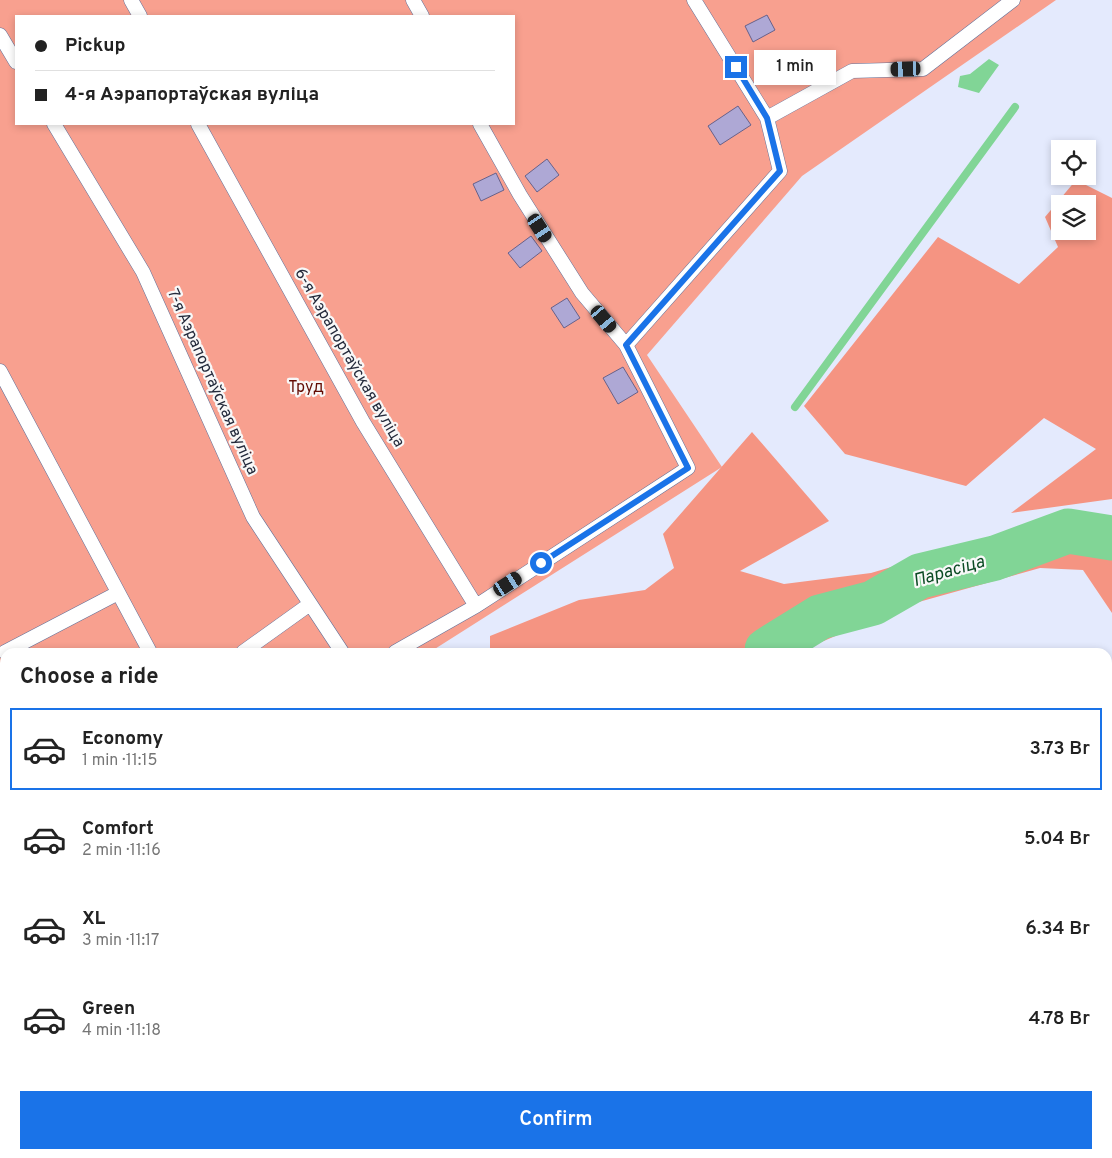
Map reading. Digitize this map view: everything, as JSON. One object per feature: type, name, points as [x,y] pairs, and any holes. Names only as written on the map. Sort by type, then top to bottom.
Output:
[{"type":"lane","points":[[131,0],[139,15]]},
{"type":"lane","points":[[413,0],[421,15]]},
{"type":"lane","points":[[626,345],[780,171],[767,118],[694,0]]},
{"type":"lane","points":[[767,118],[852,71],[924,68],[1013,0]]},
{"type":"lane","points":[[0,36],[15,60]]},
{"type":"lane","name":"7-я Аэрапортаўская вуліца","points":[[55,125],[143,272],[253,516],[339,648]]},
{"type":"lane","name":"6-я Аэрапортаўская вуліца","points":[[199,125],[363,422],[476,606]]},
{"type":"lane","points":[[402,648],[476,606],[688,468],[626,345],[582,293],[520,195],[481,125]]},
{"type":"lane","points":[[0,371],[148,648]]},
{"type":"lane","points":[[14,648],[118,593]]},
{"type":"lane","points":[[249,648],[310,604]]},
{"type":"green space","name":"Труд","points":[[0,0],[1056,0],[802,176],[647,355],[722,467],[436,648],[0,648]]},
{"type":"shaded area","points":[[989,59],[999,65],[979,93],[958,87],[960,76],[970,74]]},
{"type":"shaded area","points":[[1072,185],[1086,185],[1112,198],[1112,499],[1011,513],[1096,449],[1044,418],[966,486],[845,454],[804,406],[938,237],[1019,284],[1058,247],[1055,240],[1096,240],[1096,195],[1063,195]]},
{"type":"shaded area","points":[[1051,210],[1051,231],[1045,217]]},
{"type":"shaded area","points":[[752,432],[829,521],[740,571],[784,584],[871,573],[1057,518],[1112,526],[1112,613],[1083,570],[1040,568],[908,605],[807,648],[490,648],[490,636],[579,600],[645,590],[674,568],[663,534]]},
{"type":"building","points":[[767,15],[775,30],[753,42],[745,26]]},
{"type":"building","points":[[738,106],[751,125],[720,145],[708,126]]},
{"type":"building","points":[[547,159],[559,175],[537,192],[525,176]]},
{"type":"building","points":[[496,173],[504,190],[481,201],[473,184]]},
{"type":"building","points":[[531,236],[542,251],[520,268],[508,253]]},
{"type":"building","points":[[567,298],[580,318],[564,328],[551,308]]},
{"type":"building","points":[[623,367],[638,392],[618,404],[603,378]]},
{"type":"waterway","points":[[795,407],[1015,107]]},
{"type":"waterway","name":"Парасіца","points":[[770,648],[820,617],[873,603],[920,576],[995,558],[1068,531],[1112,538]]},
{"type":"route","points":[[541,563],[688,468],[626,345],[780,171],[767,118],[736,67]]}]
